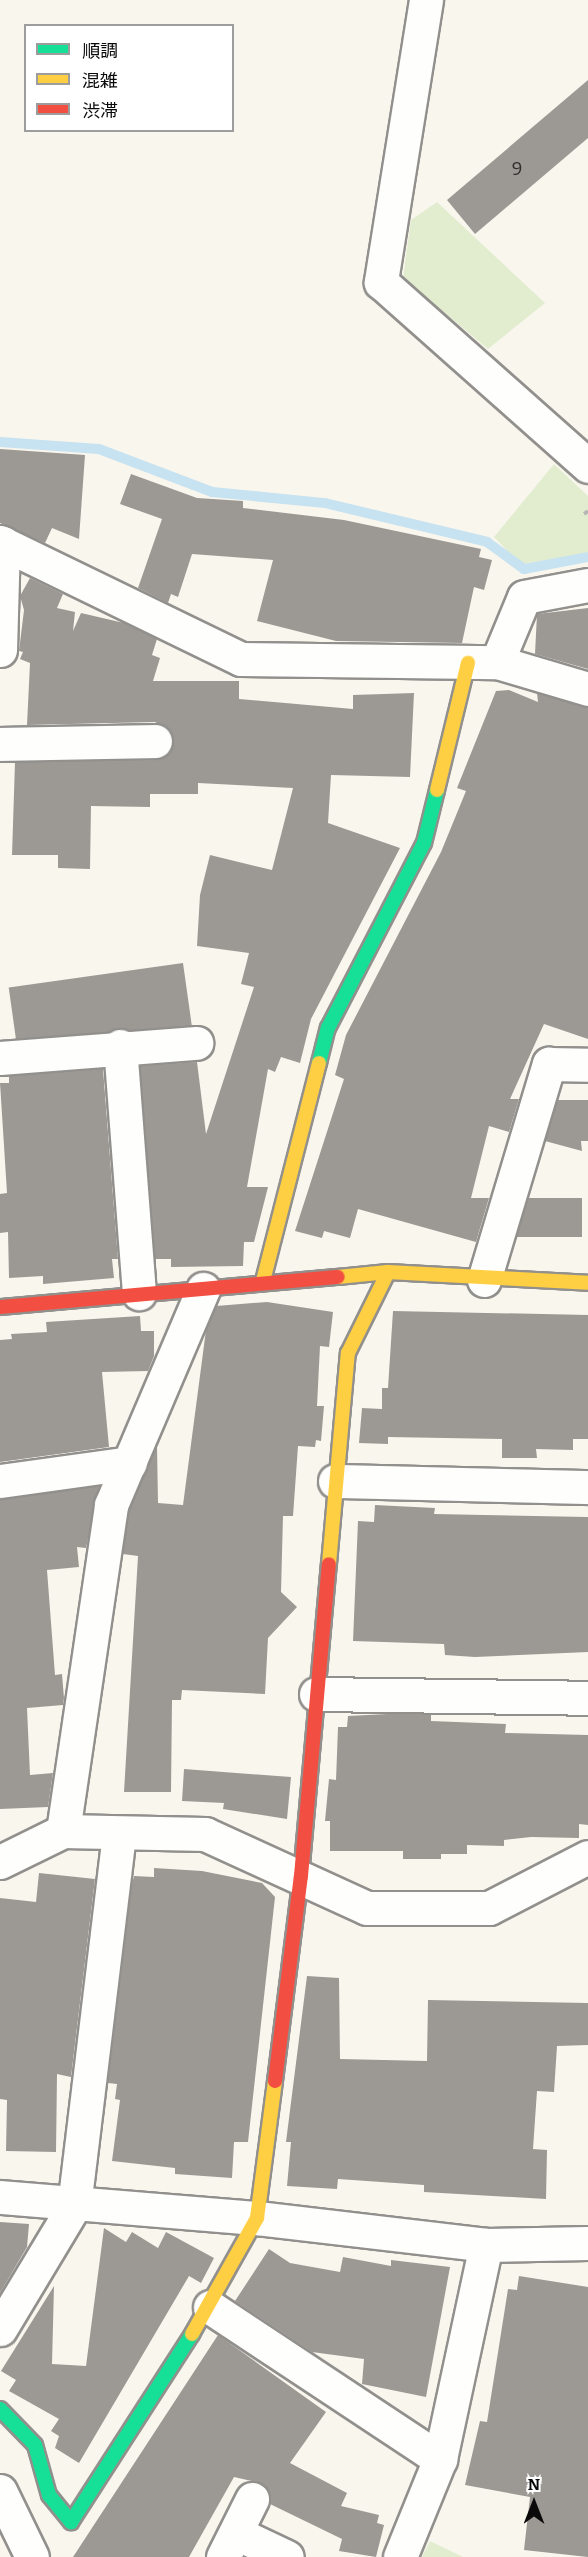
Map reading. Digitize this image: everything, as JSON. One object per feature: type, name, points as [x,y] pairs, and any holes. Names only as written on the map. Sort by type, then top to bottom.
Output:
[{"type":"street","points":[[426,0],[381,282],[588,466]]},
{"type":"street","points":[[0,650],[2,542],[241,659],[482,662],[588,689]]},
{"type":"street","points":[[263,1281],[328,1028],[424,843],[482,662],[524,597],[588,585]]},
{"type":"street","points":[[0,744],[155,741]]},
{"type":"street","points":[[0,1058],[120,1046],[196,1043]]},
{"type":"street","points":[[120,1046],[139,1293]]},
{"type":"street","points":[[484,1280],[549,1064],[588,1065]]},
{"type":"street","points":[[0,2409],[35,2445],[49,2494],[71,2523],[210,2307],[257,2218],[301,1876],[348,1353],[388,1272]]},
{"type":"street","points":[[0,1307],[203,1289],[263,1281],[388,1272],[484,1280],[588,1283]]},
{"type":"street","points":[[63,1831],[111,1505],[203,1289]]},
{"type":"street","points":[[0,1481],[130,1463]]},
{"type":"street","points":[[335,1481],[588,1487]]},
{"type":"street","points":[[316,1694],[588,1698]]},
{"type":"street","points":[[0,1862],[63,1831],[119,1835],[205,1834],[367,1908],[489,1908],[588,1857]]},
{"type":"street","points":[[0,2329],[74,2206],[119,1835]]},
{"type":"street","points":[[0,2198],[74,2206],[257,2218],[486,2245],[588,2243]]},
{"type":"street","points":[[400,2557],[440,2459],[486,2245]]},
{"type":"street","points":[[210,2307],[440,2459]]},
{"type":"street","points":[[0,2491],[32,2557]]},
{"type":"street","points":[[252,2499],[230,2545],[287,2557]]},
{"type":"green space","points":[[437,202],[545,303],[488,349],[403,278],[411,220]]},
{"type":"green space","points":[[554,464],[588,496],[588,554],[520,564],[494,537]]},
{"type":"green space","points":[[430,2541],[463,2557],[422,2557]]},
{"type":"building","points":[[588,80],[588,138],[475,234],[447,200]]},
{"type":"building","points":[[0,449],[85,455],[79,539],[52,528],[45,543],[0,523]]},
{"type":"building","points":[[131,474],[197,498],[243,501],[243,508],[344,520],[481,549],[479,557],[492,560],[484,590],[474,587],[462,643],[336,641],[257,621],[273,560],[192,554],[178,597],[171,594],[168,603],[138,588],[162,519],[120,504]]},
{"type":"building","points":[[30,578],[63,594],[57,608],[75,612],[73,631],[81,613],[124,623],[157,639],[152,655],[160,658],[153,681],[239,681],[239,699],[353,709],[353,695],[414,693],[410,777],[331,775],[328,823],[400,848],[311,1019],[300,1063],[281,1057],[275,1072],[268,1069],[247,1187],[268,1187],[254,1242],[244,1242],[243,1266],[171,1267],[171,1259],[155,1259],[140,1066],[197,1062],[206,1134],[254,987],[241,984],[249,953],[197,946],[200,895],[210,855],[272,870],[293,788],[198,783],[198,794],[150,794],[150,807],[91,806],[90,869],[58,868],[58,855],[12,855],[15,762],[155,760],[165,757],[174,741],[171,731],[155,722],[27,725],[30,663],[20,659],[23,652],[19,651],[24,610],[20,596]]},
{"type":"building","points":[[588,608],[588,669],[535,654],[537,614]]},
{"type":"building","points":[[509,690],[538,702],[537,693],[588,707],[588,1039],[544,1024],[510,1099],[519,1099],[509,1132],[489,1126],[471,1198],[489,1198],[476,1242],[358,1209],[350,1238],[324,1231],[322,1238],[295,1231],[344,1079],[335,1075],[346,1035],[441,852],[466,791],[457,788],[496,691]]},
{"type":"building","points":[[183,963],[192,1025],[17,1050],[9,987]]},
{"type":"building","points":[[103,1069],[118,1259],[112,1259],[114,1278],[43,1284],[43,1276],[9,1278],[8,1232],[0,1233],[0,1194],[7,1193],[0,1083],[9,1083],[9,1076]]},
{"type":"building","points":[[558,1100],[588,1100],[588,1141],[581,1141],[582,1151],[545,1141]]},
{"type":"building","points":[[528,1198],[582,1198],[582,1237],[516,1237]]},
{"type":"building","points":[[267,1302],[333,1312],[329,1347],[320,1346],[317,1406],[324,1406],[321,1441],[316,1440],[315,1447],[298,1446],[293,1516],[283,1516],[281,1592],[297,1607],[268,1638],[265,1694],[182,1690],[181,1700],[172,1700],[171,1792],[124,1792],[138,1556],[123,1554],[129,1510],[157,1446],[158,1503],[183,1505],[206,1330],[216,1306]]},
{"type":"building","points":[[393,1311],[588,1315],[588,1439],[573,1439],[573,1450],[536,1449],[537,1458],[502,1458],[502,1439],[388,1437],[388,1444],[359,1443],[362,1408],[382,1409],[382,1388],[388,1388]]},
{"type":"building","points":[[140,1316],[141,1331],[154,1331],[154,1356],[148,1371],[102,1372],[109,1447],[0,1462],[0,1340],[12,1339],[11,1334],[47,1332],[46,1322]]},
{"type":"building","points":[[99,1486],[86,1548],[77,1547],[79,1567],[47,1570],[55,1675],[62,1674],[63,1705],[27,1708],[30,1775],[53,1773],[48,1807],[0,1809],[0,1499]]},
{"type":"building","points":[[375,1505],[435,1508],[434,1514],[588,1517],[588,1652],[475,1657],[445,1655],[444,1644],[353,1641],[358,1521],[374,1522]]},
{"type":"building","points":[[431,1714],[431,1721],[506,1724],[505,1733],[588,1735],[588,1825],[579,1824],[579,1838],[531,1837],[504,1840],[504,1846],[467,1845],[467,1854],[441,1854],[441,1859],[403,1859],[403,1851],[330,1851],[330,1821],[325,1821],[329,1779],[336,1780],[338,1727],[347,1727],[348,1716]]},
{"type":"building","points":[[184,1769],[291,1777],[287,1819],[223,1809],[224,1803],[182,1801]]},
{"type":"building","points":[[154,1868],[202,1871],[262,1883],[275,1897],[248,2142],[234,2142],[232,2178],[175,2174],[175,2168],[112,2161],[120,2100],[115,2099],[117,2084],[108,2083],[132,1884],[134,1876],[154,1877]]},
{"type":"building","points":[[39,1873],[95,1879],[71,2077],[57,2074],[56,2152],[6,2151],[7,2100],[0,2099],[0,1898],[36,1902]]},
{"type":"building","points":[[307,1976],[339,1978],[340,2059],[427,2061],[428,2000],[588,2003],[588,2045],[557,2046],[554,2092],[537,2091],[533,2149],[547,2150],[546,2199],[424,2192],[424,2185],[338,2179],[337,2189],[287,2186],[291,2142],[286,2142]]},
{"type":"building","points":[[0,2222],[29,2224],[27,2247],[0,2293]]},
{"type":"building","points":[[104,2228],[126,2242],[132,2232],[158,2248],[166,2232],[214,2258],[201,2283],[189,2276],[79,2463],[55,2448],[59,2436],[51,2431],[59,2419],[9,2391],[16,2380],[1,2371],[54,2286],[52,2364],[86,2366]]},
{"type":"building","points":[[269,2249],[290,2263],[340,2272],[343,2257],[391,2266],[391,2260],[450,2267],[426,2397],[362,2384],[364,2359],[312,2352],[235,2301]]},
{"type":"building","points":[[519,2276],[588,2287],[588,2557],[524,2550],[530,2497],[465,2485],[480,2421],[487,2422],[508,2289],[517,2290]]},
{"type":"building","points":[[218,2335],[326,2412],[290,2463],[347,2493],[341,2506],[379,2515],[377,2523],[384,2525],[376,2557],[339,2551],[342,2539],[270,2504],[268,2489],[261,2483],[234,2477],[189,2557],[73,2557]]},
{"type":"waterway","points":[[0,442],[99,449],[212,492],[325,503],[487,542],[524,569],[588,557]]},
{"type":"traffic: fast","points":[[319,1063],[328,1028],[424,843],[437,790]]},
{"type":"traffic: fast","points":[[0,2409],[35,2445],[49,2495],[71,2522],[192,2334]]},
{"type":"traffic: slow","points":[[437,790],[468,663]]},
{"type":"traffic: slow","points":[[263,1281],[319,1063]]},
{"type":"traffic: slow","points":[[338,1277],[388,1272],[588,1283]]},
{"type":"traffic: slow","points":[[329,1564],[348,1353],[388,1272]]},
{"type":"traffic: slow","points":[[192,2334],[257,2218],[275,2081]]},
{"type":"traffic: jam","points":[[0,1307],[338,1277]]},
{"type":"traffic: jam","points":[[275,2081],[301,1876],[329,1564]]}]
